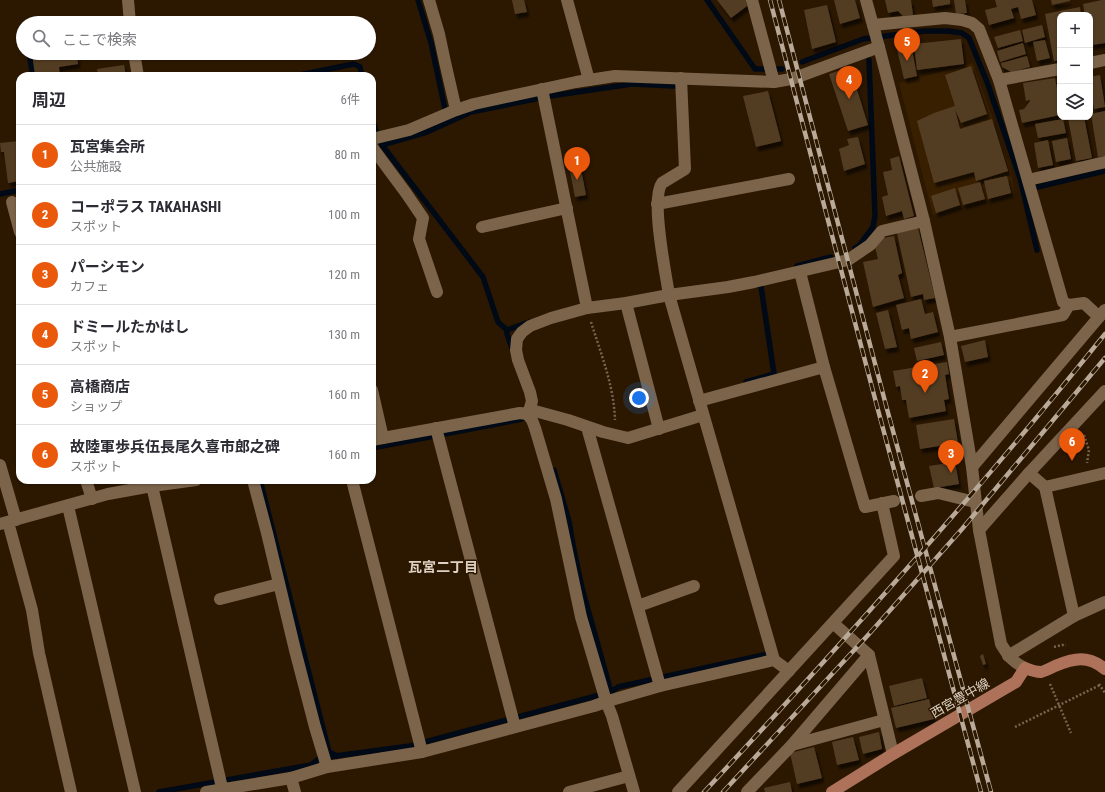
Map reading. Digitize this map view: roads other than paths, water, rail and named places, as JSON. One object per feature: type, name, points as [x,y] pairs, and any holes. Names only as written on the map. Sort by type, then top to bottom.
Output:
[{"type":"main road","points":[[1025,668],[1041,672],[1069,660],[1079,659],[1090,661],[1105,669]]},
{"type":"main road","name":"西宮豊中線","points":[[832,792],[893,754],[1016,682],[1025,668]]},
{"type":"street","points":[[128,0],[129,16]]},
{"type":"street","points":[[428,0],[439,34],[456,110]]},
{"type":"street","points":[[567,0],[589,80]]},
{"type":"street","points":[[752,0],[774,82]]},
{"type":"street","points":[[866,0],[924,221],[950,336],[972,467],[979,530],[1001,644],[1008,656],[1025,668]]},
{"type":"street","points":[[376,138],[409,130],[474,104],[542,89],[615,76],[774,82],[795,78],[876,37],[945,18],[972,23],[979,29],[999,80],[1063,302],[1069,305],[1084,303],[1102,313],[972,467]]},
{"type":"street","points":[[135,60],[137,72]]},
{"type":"street","points":[[1093,62],[1105,60]]},
{"type":"street","points":[[999,80],[1057,70]]},
{"type":"street","points":[[681,78],[685,169],[662,183],[659,187],[657,204],[669,295],[774,660],[789,671]]},
{"type":"street","points":[[542,89],[587,308]]},
{"type":"street","points":[[376,151],[423,218],[418,239],[437,292]]},
{"type":"street","points":[[1030,185],[1105,162]]},
{"type":"street","points":[[657,204],[788,179]]},
{"type":"street","points":[[11,202],[16,219]]},
{"type":"street","points":[[482,227],[567,208]]},
{"type":"street","points":[[527,414],[532,401],[516,350],[517,339],[522,332],[530,326],[551,318],[587,308],[728,287],[848,260],[870,245],[882,231],[924,221]]},
{"type":"street","points":[[800,272],[824,367],[865,507],[894,501]]},
{"type":"street","points":[[626,303],[659,429]]},
{"type":"street","points":[[950,336],[1063,315],[1069,305]]},
{"type":"street","points":[[699,401],[824,367]]},
{"type":"street","points":[[979,530],[1029,473],[1105,391]]},
{"type":"street","points":[[377,439],[513,414],[527,414],[535,411],[628,438],[703,414]]},
{"type":"street","points":[[527,414],[532,420],[535,428],[556,499],[581,617],[634,792]]},
{"type":"street","points":[[587,427],[660,686]]},
{"type":"street","points":[[436,428],[515,727]]},
{"type":"street","points":[[0,465],[8,522],[32,610],[39,653],[71,792]]},
{"type":"street","points":[[1029,473],[1046,487],[1074,616]]},
{"type":"street","points":[[1046,487],[1105,473]]},
{"type":"street","points":[[87,484],[92,499]]},
{"type":"street","points":[[8,522],[108,494],[167,484]]},
{"type":"street","points":[[254,484],[268,533],[294,650],[327,767]]},
{"type":"street","points":[[353,484],[422,752]]},
{"type":"street","points":[[152,486],[223,791]]},
{"type":"street","points":[[921,496],[938,493],[975,502]]},
{"type":"street","points":[[678,792],[894,556],[882,503]]},
{"type":"street","points":[[68,506],[135,792]]},
{"type":"street","points":[[220,599],[279,584]]},
{"type":"street","points":[[638,606],[694,586]]},
{"type":"street","points":[[1008,656],[1074,616],[1105,602]]},
{"type":"street","points":[[833,623],[869,655],[893,754]]},
{"type":"street","points":[[747,792],[792,745],[869,655]]},
{"type":"street","points":[[206,792],[223,791],[291,778],[327,767],[422,752],[594,706],[660,686],[774,660]]},
{"type":"street","points":[[792,745],[884,720]]},
{"type":"street","points":[[569,792],[629,776]]},
{"type":"street","points":[[291,778],[295,792]]},
{"type":"waterway","points":[[418,0],[431,43],[446,114]]},
{"type":"waterway","points":[[707,0],[755,69],[782,69]]},
{"type":"waterway","points":[[802,62],[863,39],[924,31],[949,31],[962,33],[969,38],[987,82],[1020,178],[1037,250]]},
{"type":"waterway","points":[[30,60],[32,72]]},
{"type":"waterway","points":[[855,248],[859,246],[873,227],[875,216],[869,60]]},
{"type":"waterway","points":[[314,72],[354,64],[360,67],[361,72]]},
{"type":"waterway","points":[[382,145],[427,132],[471,112],[550,96],[632,84],[683,85]]},
{"type":"waterway","points":[[376,131],[382,145],[483,277],[498,322],[507,330]]},
{"type":"waterway","points":[[1029,189],[1105,171]]},
{"type":"waterway","points":[[0,194],[16,191]]},
{"type":"waterway","points":[[797,266],[831,257]]},
{"type":"waterway","points":[[746,382],[774,374],[760,280]]},
{"type":"waterway","points":[[513,351],[507,330],[529,322]]},
{"type":"waterway","points":[[376,447],[528,417]]},
{"type":"waterway","points":[[554,470],[569,521],[582,588],[611,692]]},
{"type":"waterway","points":[[261,484],[329,752],[337,756]]},
{"type":"waterway","points":[[159,792],[311,765],[320,758],[410,746],[611,692],[618,687],[768,654]]},
{"type":"railway","points":[[770,0],[981,792]]},
{"type":"railway","points":[[779,0],[887,409],[991,792]]},
{"type":"railway","points":[[704,792],[909,567],[1057,393],[1105,334]]},
{"type":"railway","points":[[723,792],[869,634],[962,529],[1105,358]]},
{"type":"place","name":"高橋商店","points":[[907,61]]},
{"type":"place","name":"ドミールたかはし","points":[[849,99]]},
{"type":"place","name":"瓦宮集会所","points":[[577,180]]},
{"type":"place","name":"コーポラス TAKAHASHI","points":[[925,393]]},
{"type":"place","name":"故陸軍歩兵伍長尾久喜市郎之碑","points":[[1072,461]]},
{"type":"place","name":"パーシモン","points":[[951,473]]},
{"type":"district","name":"瓦宮二丁目","points":[[443,567]]}]
